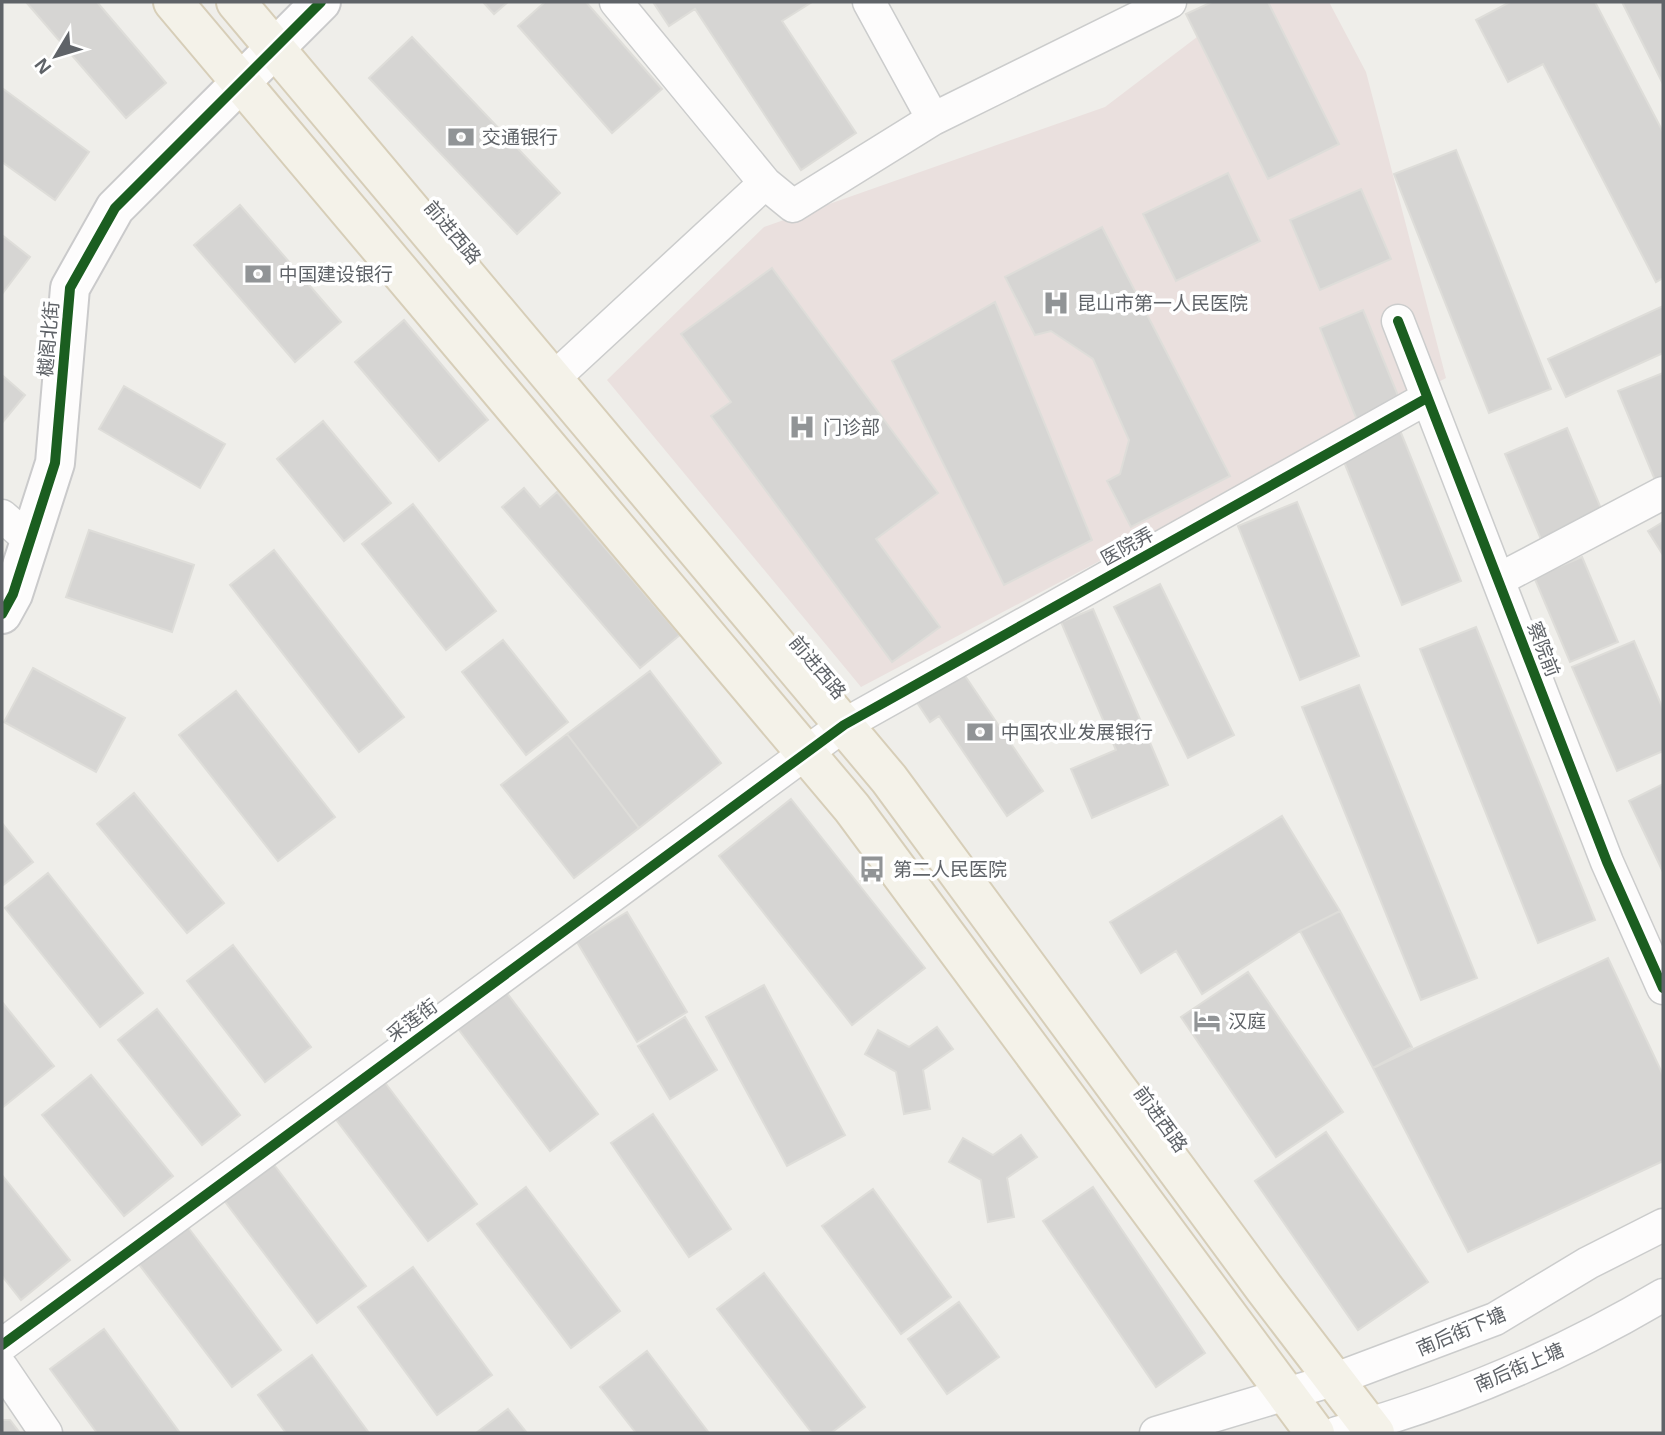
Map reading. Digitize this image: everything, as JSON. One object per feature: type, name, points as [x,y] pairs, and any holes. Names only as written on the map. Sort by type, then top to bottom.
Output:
[{"type":"main road","points":[[173,2],[852,808],[1315,1433]]},
{"type":"main road","name":"前进西路","points":[[236,2],[889,779],[1333,1380],[1360,1430]]},
{"type":"street","name":"樾阁北街","points":[[2,614],[13,594],[55,463],[70,288],[115,208],[277,49],[321,2]]},
{"type":"street","points":[[616,2],[765,183],[793,206],[933,119],[1170,2]]},
{"type":"street","points":[[869,2],[933,119]]},
{"type":"street","points":[[554,379],[765,183]]},
{"type":"street","name":"察院前","points":[[1398,321],[1607,862],[1663,988]]},
{"type":"street","name":"医院弄","points":[[844,725],[1427,398]]},
{"type":"street","points":[[1498,580],[1663,493]]},
{"type":"street","points":[[2,516],[30,540]]},
{"type":"street","name":"采莲街","points":[[2,1345],[844,725]]},
{"type":"street","name":"南后街下塘","points":[[1156,1433],[1333,1380],[1495,1319],[1588,1263],[1663,1225]]},
{"type":"street","name":"南后街上塘","points":[[1360,1430],[1489,1381],[1607,1328],[1663,1295]]},
{"type":"street","points":[[2,1368],[46,1433]]},
{"type":"shaded area","name":"昆山市第一人民医院","points":[[1243,2],[1329,2],[1366,72],[1446,378],[861,687],[607,380],[764,227],[1105,107]]},
{"type":"building","points":[[26,2],[97,2],[166,83],[126,118]]},
{"type":"building","points":[[483,2],[508,2],[494,14]]},
{"type":"building","points":[[545,2],[586,2],[662,89],[612,133],[518,26]]},
{"type":"building","points":[[653,2],[812,2],[782,21],[856,133],[801,170],[695,9],[669,26]]},
{"type":"building","points":[[1212,2],[1268,2],[1339,144],[1268,179],[1186,14]]},
{"type":"building","points":[[1510,2],[1595,2],[1663,132],[1663,278],[1656,282],[1543,64],[1508,82],[1476,20]]},
{"type":"building","points":[[1622,2],[1663,2],[1663,84]]},
{"type":"building","points":[[412,37],[560,193],[517,234],[369,78]]},
{"type":"building","points":[[2,88],[89,152],[55,200],[2,162]]},
{"type":"building","points":[[1456,150],[1551,389],[1489,413],[1394,174]]},
{"type":"building","points":[[1228,173],[1260,241],[1176,281],[1143,214]]},
{"type":"building","points":[[1361,189],[1391,259],[1320,290],[1290,220]]},
{"type":"building","points":[[240,205],[341,322],[295,362],[194,245]]},
{"type":"building","points":[[1102,227],[1230,476],[1131,527],[1107,481],[1120,474],[1129,440],[1093,359],[1051,331],[1035,335],[1005,277]]},
{"type":"building","points":[[2,235],[30,257],[2,294]]},
{"type":"building","points":[[772,268],[938,493],[876,539],[940,627],[892,662],[711,416],[731,402],[681,334]]},
{"type":"building","points":[[995,302],[1092,540],[1004,585],[892,361]]},
{"type":"building","points":[[1663,306],[1663,353],[1566,397],[1548,359]]},
{"type":"building","points":[[1363,310],[1401,403],[1357,420],[1320,328]]},
{"type":"building","points":[[404,320],[488,420],[439,461],[355,362]]},
{"type":"building","points":[[1663,373],[1663,477],[1655,480],[1618,391]]},
{"type":"building","points":[[2,375],[25,395],[2,423]]},
{"type":"building","points":[[124,386],[225,444],[200,488],[99,429]]},
{"type":"building","points":[[323,421],[391,503],[344,541],[277,459]]},
{"type":"building","points":[[1399,428],[1461,581],[1402,605],[1340,452]]},
{"type":"building","points":[[1567,428],[1605,518],[1543,544],[1505,454]]},
{"type":"building","points":[[524,488],[540,507],[557,492],[680,635],[640,668],[502,507]]},
{"type":"building","points":[[1297,502],[1359,656],[1300,680],[1238,526]]},
{"type":"building","points":[[413,504],[496,611],[446,650],[362,544]]},
{"type":"building","points":[[1663,522],[1663,555],[1648,531]]},
{"type":"building","points":[[89,530],[194,565],[172,632],[66,597]]},
{"type":"building","points":[[274,550],[404,717],[359,752],[230,585]]},
{"type":"building","points":[[1582,557],[1618,642],[1570,662],[1534,577]]},
{"type":"building","points":[[1160,584],[1234,735],[1188,758],[1114,607]]},
{"type":"building","points":[[1093,609],[1168,785],[1092,818],[1071,769],[1116,750],[1061,622]]},
{"type":"building","points":[[1476,627],[1595,920],[1538,943],[1420,649]]},
{"type":"building","points":[[503,640],[568,722],[526,755],[462,672]]},
{"type":"building","points":[[1634,641],[1663,709],[1663,751],[1617,771],[1572,667]]},
{"type":"building","points":[[957,664],[1043,791],[1007,816],[939,716],[930,722],[912,695]]},
{"type":"building","points":[[33,668],[125,718],[96,772],[4,722]]},
{"type":"building","points":[[650,671],[721,763],[639,828],[567,734]]},
{"type":"building","points":[[1359,685],[1477,978],[1421,1000],[1302,707]]},
{"type":"building","points":[[236,691],[335,817],[278,861],[179,735]]},
{"type":"building","points":[[567,734],[639,828],[574,878],[501,785]]},
{"type":"building","points":[[1663,784],[1663,872],[1629,801]]},
{"type":"building","points":[[134,793],[224,903],[187,933],[97,824]]},
{"type":"building","points":[[791,799],[925,968],[852,1025],[719,856]]},
{"type":"building","points":[[1282,816],[1340,911],[1300,931],[1202,994],[1176,951],[1141,973],[1110,922]]},
{"type":"building","points":[[2,823],[33,862],[2,886]]},
{"type":"building","points":[[48,873],[143,993],[100,1027],[5,908]]},
{"type":"building","points":[[1340,911],[1412,1047],[1373,1068],[1300,931]]},
{"type":"building","points":[[627,912],[687,1012],[637,1042],[577,942]]},
{"type":"building","points":[[233,945],[311,1047],[265,1082],[187,981]]},
{"type":"building","points":[[1608,958],[1663,1075],[1663,1161],[1468,1252],[1373,1068]]},
{"type":"building","points":[[1248,972],[1343,1112],[1276,1157],[1181,1017]]},
{"type":"building","points":[[764,985],[845,1135],[787,1166],[706,1017]]},
{"type":"building","points":[[504,989],[598,1114],[550,1151],[456,1026]]},
{"type":"building","points":[[2,1002],[54,1066],[2,1108]]},
{"type":"building","points":[[157,1009],[240,1115],[202,1145],[118,1040]]},
{"type":"building","points":[[685,1017],[717,1070],[670,1099],[638,1046]]},
{"type":"building","points":[[937,1027],[953,1049],[923,1070],[930,1109],[904,1114],[896,1072],[865,1054],[878,1030],[909,1047]]},
{"type":"building","points":[[91,1075],[173,1176],[124,1216],[42,1115]]},
{"type":"building","points":[[383,1080],[477,1204],[428,1241],[334,1117]]},
{"type":"building","points":[[653,1114],[731,1229],[689,1257],[611,1143]]},
{"type":"building","points":[[1326,1132],[1428,1282],[1358,1330],[1255,1181]]},
{"type":"building","points":[[1021,1135],[1037,1157],[1007,1178],[1014,1217],[988,1222],[981,1180],[949,1162],[963,1138],[993,1155]]},
{"type":"building","points":[[272,1162],[366,1286],[317,1323],[223,1199]]},
{"type":"building","points":[[2,1175],[70,1260],[21,1300],[2,1276]]},
{"type":"building","points":[[526,1187],[620,1311],[571,1348],[477,1224]]},
{"type":"building","points":[[1093,1187],[1205,1353],[1156,1387],[1043,1221]]},
{"type":"building","points":[[873,1189],[951,1297],[901,1334],[822,1226]]},
{"type":"building","points":[[187,1226],[281,1350],[232,1387],[138,1263]]},
{"type":"building","points":[[413,1267],[492,1375],[437,1415],[358,1307]]},
{"type":"building","points":[[764,1273],[865,1407],[831,1433],[812,1433],[717,1309]]},
{"type":"building","points":[[959,1302],[999,1357],[947,1394],[908,1339]]},
{"type":"building","points":[[104,1329],[180,1433],[97,1433],[50,1369]]},
{"type":"building","points":[[647,1351],[709,1433],[636,1433],[600,1387]]},
{"type":"building","points":[[312,1355],[369,1433],[286,1433],[258,1395]]},
{"type":"building","points":[[508,1409],[527,1433],[476,1433]]},
{"type":"building","points":[[2,1420],[10,1420],[20,1433],[2,1433]]},
{"type":"cycle path","points":[[2,614],[13,594],[55,463],[70,288],[115,208],[321,2]]},
{"type":"cycle path","points":[[1398,321],[1607,862],[1663,988]]},
{"type":"cycle path","points":[[2,1345],[844,725],[1427,398]]},
{"type":"place","name":"交通银行","points":[[461,137]]},
{"type":"place","name":"中国建设银行","points":[[258,274]]},
{"type":"place","name":"昆山市第一人民医院","points":[[1056,303]]},
{"type":"place","name":"门诊部","points":[[802,427]]},
{"type":"place","name":"中国农业发展银行","points":[[980,732]]},
{"type":"place","name":"第二人民医院","points":[[872,869]]},
{"type":"place","name":"汉庭","points":[[1207,1021]]}]
